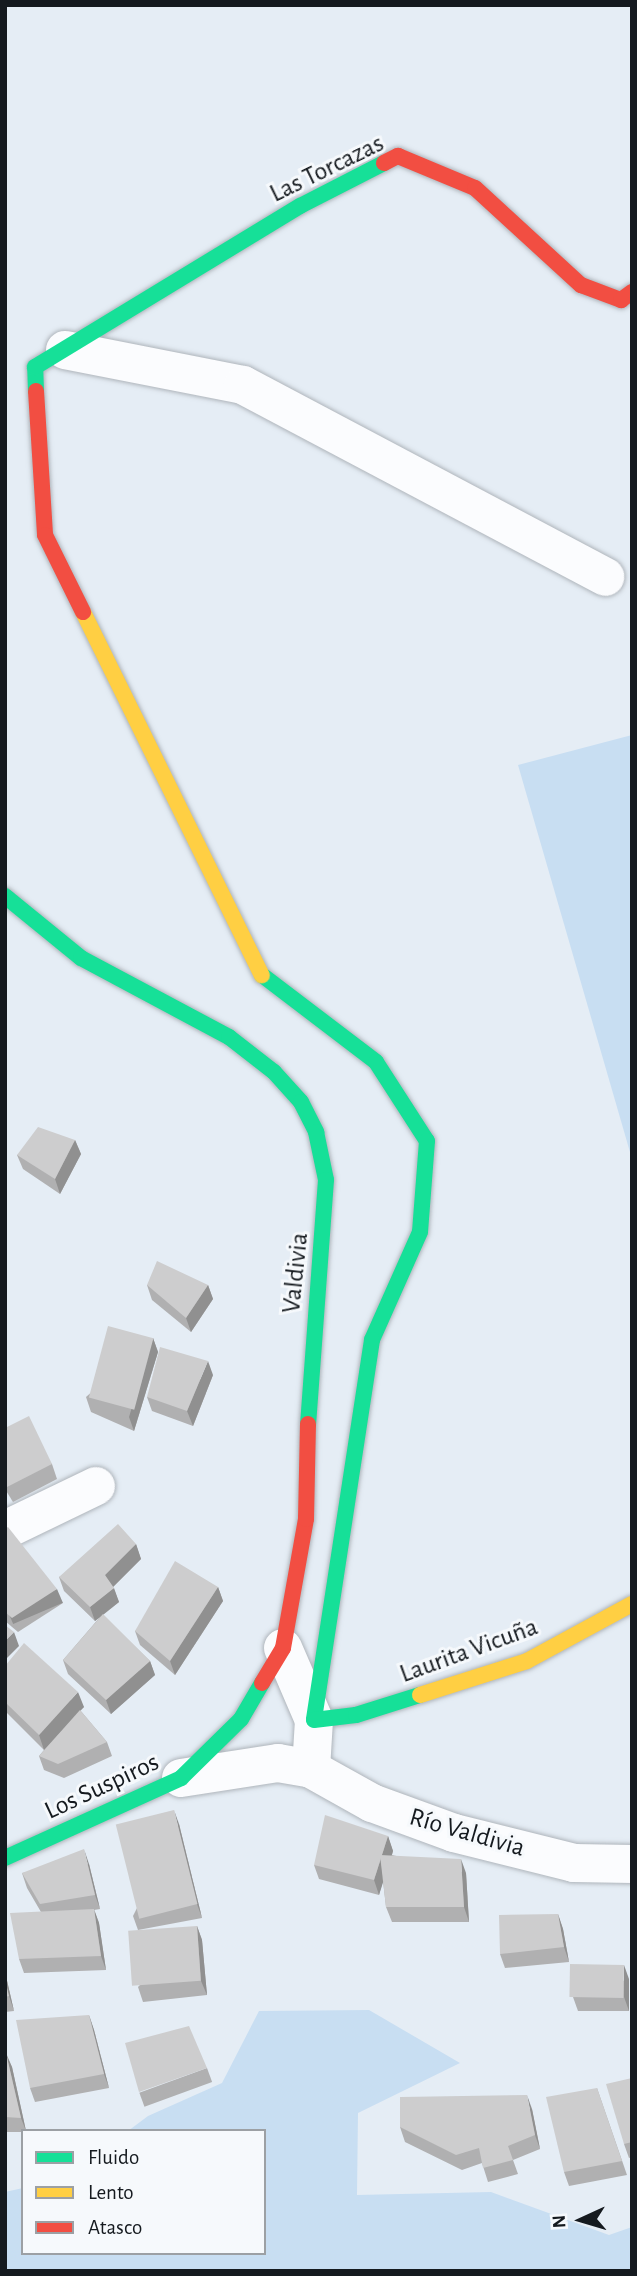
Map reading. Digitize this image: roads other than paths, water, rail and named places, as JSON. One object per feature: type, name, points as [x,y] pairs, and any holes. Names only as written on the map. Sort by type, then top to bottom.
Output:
[{"type":"street","name":"Las Torcazas","points":[[50,359],[300,206],[398,156],[475,188],[581,285],[621,300],[632,292]]},
{"type":"street","points":[[310,1769],[314,1720],[372,1340],[420,1233],[427,1141],[376,1062],[264,980],[45,535],[50,359],[243,385],[605,577]]},
{"type":"street","name":"Valdivia","points":[[5,896],[81,958],[229,1037],[256,1058],[301,1102],[316,1132],[326,1180],[325,1238],[308,1426],[306,1519],[283,1648],[241,1719],[181,1778]]},
{"type":"street","points":[[5,1530],[96,1486]]},
{"type":"street","name":"Laurita Vicuña","points":[[314,1720],[356,1716],[527,1661],[632,1604]]},
{"type":"street","points":[[283,1648],[314,1720]]},
{"type":"street","name":"Río Valdivia","points":[[181,1778],[278,1762],[310,1769],[372,1803],[454,1833],[574,1863],[632,1864]]},
{"type":"street","name":"Los Suspiros","points":[[5,1858],[181,1778]]}]
